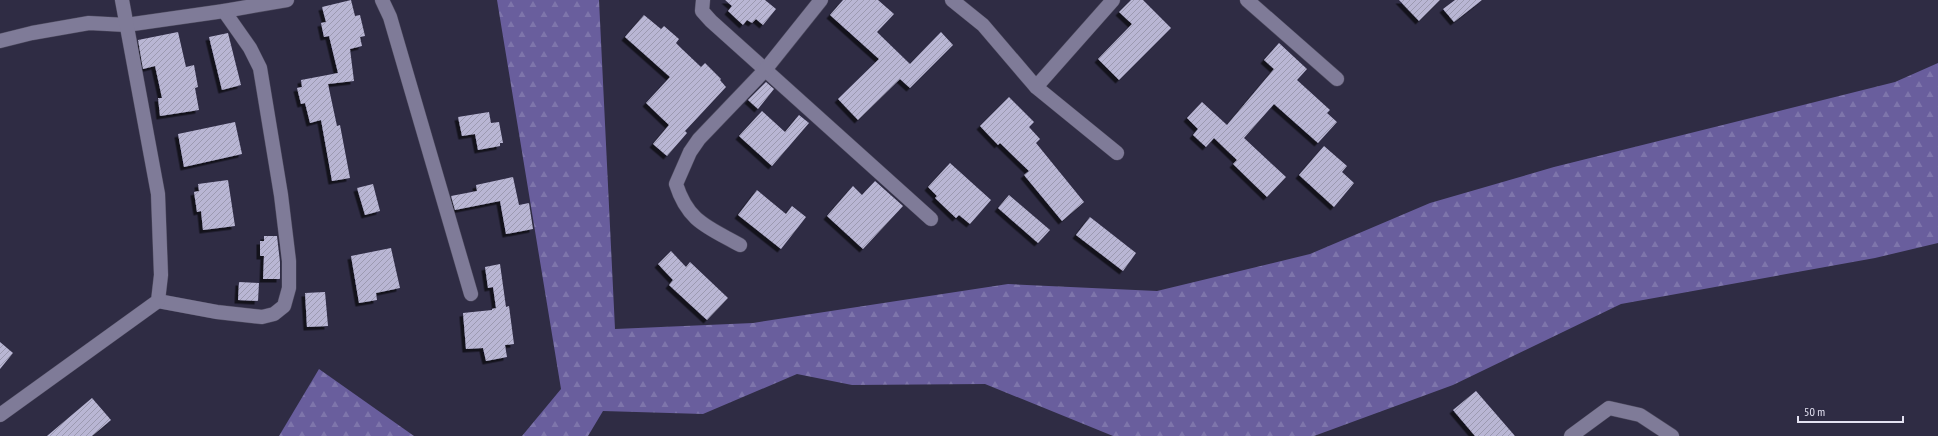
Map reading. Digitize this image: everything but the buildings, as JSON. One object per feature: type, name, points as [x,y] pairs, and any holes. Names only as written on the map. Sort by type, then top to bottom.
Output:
[{"type":"street","points":[[122,0],[158,194],[161,275],[158,301]]},
{"type":"street","points":[[0,41],[32,33],[89,23],[126,25],[224,12],[286,0]]},
{"type":"street","points":[[382,0],[390,17],[471,294]]},
{"type":"street","points":[[703,0],[702,11],[764,70],[931,219]]},
{"type":"street","points":[[740,245],[696,220],[680,198],[676,184],[690,152],[699,139],[764,70],[820,0]]},
{"type":"street","points":[[952,0],[983,25],[1036,87],[1117,153]]},
{"type":"street","points":[[1036,87],[1113,0]]},
{"type":"street","points":[[1247,0],[1337,79]]},
{"type":"street","points":[[0,415],[158,301],[217,312],[262,317],[274,314],[284,306],[289,288],[290,261],[260,68],[250,48],[224,12]]},
{"type":"street","points":[[1571,436],[1609,408],[1640,415],[1672,436]]},
{"type":"green space","points":[[497,0],[599,0],[615,329],[753,323],[1008,284],[1157,291],[1310,254],[1430,203],[1554,167],[1895,82],[1938,63],[1938,243],[1875,258],[1621,304],[1453,385],[1314,436],[1113,436],[985,384],[852,385],[797,374],[703,414],[603,411],[588,436],[522,436],[561,389]]},
{"type":"green space","points":[[319,369],[414,436],[279,436]]}]
